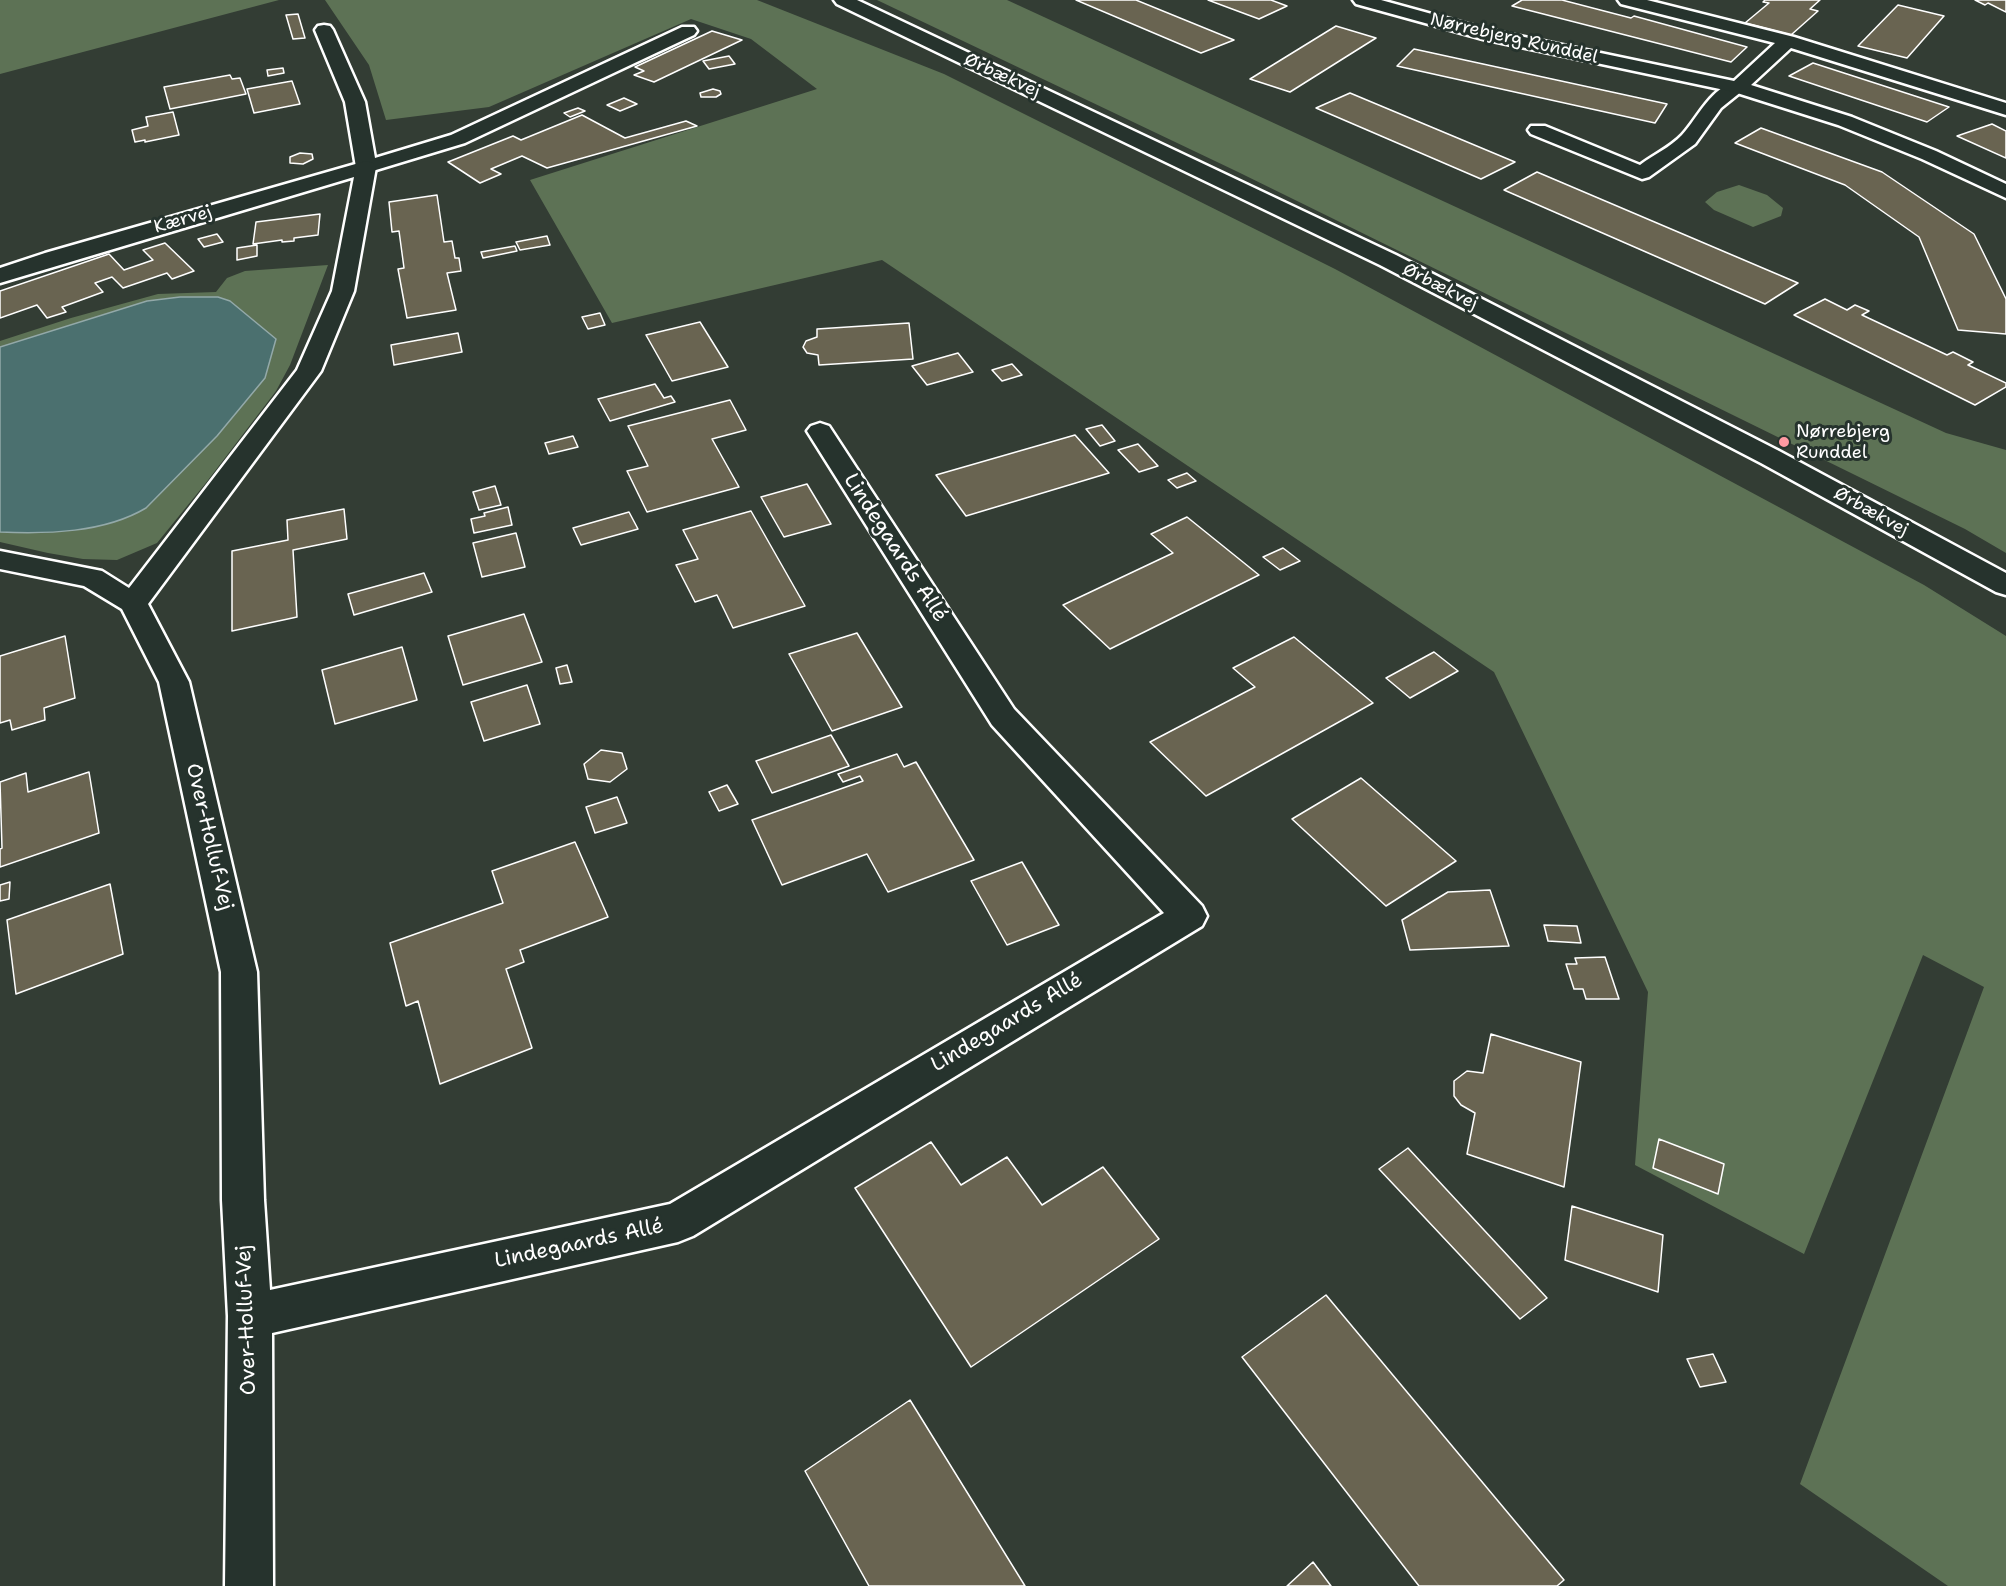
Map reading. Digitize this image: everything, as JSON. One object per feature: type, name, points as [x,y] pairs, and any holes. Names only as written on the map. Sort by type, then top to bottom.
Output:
[{"type":"street","name":"Ørbækvej","points":[[838,0],[853,5],[1388,260],[1770,457],[2006,585]]},
{"type":"street","name":"Nørrebjerg Runddel","points":[[1362,0],[1427,20],[1548,49],[1665,70],[1738,87],[1845,121],[1929,155],[2006,192]]},
{"type":"street","points":[[1627,0],[1788,41],[2006,109]]},
{"type":"street","points":[[1427,20],[1451,5]]},
{"type":"street","points":[[1708,20],[1723,6]]},
{"type":"street","points":[[0,560],[92,578],[133,603],[309,371],[342,291],[366,167],[355,102],[324,30]]},
{"type":"street","name":"Kærvej","points":[[0,276],[53,258],[458,139],[688,31]]},
{"type":"street","points":[[1538,130],[1642,173],[1688,141],[1714,104],[1738,87],[1788,41]]},
{"type":"street","name":"Lindegaards Allé","points":[[250,1316],[678,1222],[1189,916],[1003,717],[820,431]]},
{"type":"street","name":"Over-Holluf-Vej","points":[[133,603],[174,682],[239,972],[243,1200],[250,1316],[249,1586]]},
{"type":"green space","points":[[0,0],[279,0],[0,74]]},
{"type":"green space","points":[[325,0],[757,0],[944,74],[1335,269],[1924,585],[2006,636],[2006,1586],[1948,1586],[1800,1484],[1984,987],[1923,955],[1804,1254],[1635,1165],[1648,992],[1494,672],[882,260],[612,323],[530,180],[817,89],[751,39],[691,19],[489,107],[386,120],[369,65]]},
{"type":"green space","points":[[877,0],[1007,0],[1946,433],[2006,450],[2006,553],[1965,529],[1236,171]]},
{"type":"green space","points":[[1739,185],[1767,195],[1783,208],[1781,216],[1753,227],[1714,210],[1705,202],[1717,192]]},
{"type":"green space","points":[[328,265],[290,365],[276,391],[157,543],[117,560],[83,559],[0,542],[0,341],[71,318],[158,294],[216,292],[227,278],[245,271]]},
{"type":"water","points":[[180,297],[218,297],[230,301],[276,339],[265,378],[217,436],[146,508],[112,523],[94,527],[56,532],[0,532],[0,347],[147,301]]},
{"type":"building","points":[[1076,0],[1136,0],[1234,40],[1201,53]]},
{"type":"building","points":[[1208,0],[1271,0],[1287,6],[1259,19]]},
{"type":"building","points":[[1522,0],[1562,0],[1631,18],[1634,16],[1747,47],[1731,62],[1512,6]]},
{"type":"building","points":[[1765,0],[1820,0],[1810,9],[1818,11],[1791,35],[1745,23],[1769,3],[1763,2]]},
{"type":"building","points":[[1975,0],[2006,0],[2006,12],[1988,3],[1985,5]]},
{"type":"building","points":[[1898,5],[1944,16],[1907,58],[1858,46]]},
{"type":"building","points":[[298,14],[305,38],[293,39],[286,15]]},
{"type":"building","points":[[1336,26],[1376,38],[1290,92],[1250,79]]},
{"type":"building","points":[[712,31],[742,40],[654,82],[634,75],[644,71],[635,67]]},
{"type":"building","points":[[1414,49],[1667,104],[1655,123],[1397,66]]},
{"type":"building","points":[[729,56],[735,64],[709,69],[703,61]]},
{"type":"building","points":[[1813,63],[1949,107],[1927,122],[1789,76]]},
{"type":"building","points":[[283,68],[284,73],[268,76],[267,70]]},
{"type":"building","points":[[230,75],[232,79],[240,78],[246,94],[170,109],[164,87]]},
{"type":"building","points":[[292,81],[300,104],[254,113],[247,89]]},
{"type":"building","points":[[713,89],[720,91],[721,94],[716,97],[701,97],[700,93]]},
{"type":"building","points":[[1350,93],[1515,162],[1481,179],[1316,108]]},
{"type":"building","points":[[624,98],[637,104],[620,111],[607,105]]},
{"type":"building","points":[[578,108],[585,111],[570,117],[564,113]]},
{"type":"building","points":[[173,112],[179,135],[135,142],[132,130],[148,126],[146,117]]},
{"type":"building","points":[[582,115],[625,138],[686,121],[697,126],[547,168],[522,156],[491,169],[501,174],[480,183],[448,162],[513,136],[521,140]]},
{"type":"building","points":[[1992,124],[2006,131],[2006,158],[1957,136]]},
{"type":"building","points":[[1761,128],[1882,172],[1974,234],[2006,299],[2006,334],[1958,330],[1919,237],[1845,185],[1735,143]]},
{"type":"building","points":[[300,153],[312,154],[313,159],[303,164],[290,163],[290,157]]},
{"type":"building","points":[[1537,172],[1798,283],[1765,304],[1504,190]]},
{"type":"building","points":[[437,195],[444,242],[452,241],[455,258],[459,258],[461,271],[447,273],[456,310],[407,318],[398,269],[404,268],[399,231],[392,232],[389,202]]},
{"type":"building","points":[[320,214],[318,235],[294,238],[294,241],[282,242],[282,240],[253,244],[256,222]]},
{"type":"building","points":[[217,234],[223,242],[204,247],[198,239]]},
{"type":"building","points":[[547,236],[550,245],[520,250],[516,242]]},
{"type":"building","points":[[165,243],[194,271],[172,279],[167,273],[123,288],[112,277],[95,283],[103,292],[62,307],[66,312],[47,318],[37,305],[0,318],[0,291],[109,254],[124,270],[153,260],[143,250]]},
{"type":"building","points":[[257,245],[257,256],[237,260],[237,248]]},
{"type":"building","points":[[515,246],[517,251],[483,258],[481,252]]},
{"type":"building","points":[[1825,299],[1847,310],[1855,305],[1869,311],[1862,315],[1947,355],[1953,352],[1973,362],[1968,365],[2006,383],[2006,387],[1975,405],[1794,315]]},
{"type":"building","points":[[600,313],[605,325],[588,329],[582,317]]},
{"type":"building","points":[[700,322],[728,367],[672,381],[646,335]]},
{"type":"building","points":[[909,323],[913,359],[819,365],[818,355],[807,353],[803,347],[806,341],[817,337],[817,329]]},
{"type":"building","points":[[458,333],[462,352],[394,365],[391,345]]},
{"type":"building","points":[[958,353],[973,372],[927,385],[912,366]]},
{"type":"building","points":[[1012,364],[1022,375],[1002,381],[992,370]]},
{"type":"building","points":[[655,384],[664,398],[671,396],[675,402],[610,421],[598,399]]},
{"type":"building","points":[[730,400],[746,430],[712,439],[739,487],[647,512],[627,471],[648,466],[628,426]]},
{"type":"building","points":[[1102,425],[1115,441],[1100,446],[1086,429]]},
{"type":"building","points":[[1075,435],[1109,473],[966,516],[936,475]]},
{"type":"building","points":[[573,436],[578,447],[549,454],[545,443]]},
{"type":"building","points":[[1138,444],[1158,466],[1139,472],[1118,450]]},
{"type":"building","points":[[1187,473],[1196,481],[1177,488],[1168,480]]},
{"type":"building","points":[[807,484],[831,524],[784,537],[761,497]]},
{"type":"building","points":[[495,486],[501,505],[479,510],[473,492]]},
{"type":"building","points":[[508,507],[512,525],[474,533],[471,519]]},
{"type":"building","points":[[344,509],[347,539],[293,550],[297,617],[232,631],[232,551],[288,540],[287,520]]},
{"type":"building","points":[[751,511],[805,606],[733,628],[717,595],[695,602],[676,565],[698,559],[683,530]]},
{"type":"building","points":[[629,512],[638,529],[581,545],[573,528]]},
{"type":"building","points":[[1187,517],[1259,575],[1110,649],[1063,605],[1173,553],[1151,534]]},
{"type":"building","points":[[516,533],[525,567],[482,577],[473,543]]},
{"type":"building","points":[[1283,548],[1300,561],[1280,570],[1263,557]]},
{"type":"building","points":[[424,573],[432,592],[354,615],[348,594]]},
{"type":"building","points":[[524,614],[542,662],[463,685],[448,636]]},
{"type":"building","points":[[857,633],[902,707],[832,731],[789,654]]},
{"type":"building","points":[[65,636],[75,698],[44,708],[45,720],[12,730],[10,720],[0,723],[0,656]]},
{"type":"building","points":[[1294,637],[1373,703],[1206,796],[1150,742],[1255,687],[1233,668]]},
{"type":"building","points":[[402,647],[417,700],[335,724],[322,670]]},
{"type":"building","points":[[1434,652],[1458,671],[1410,698],[1386,678]]},
{"type":"building","points":[[567,665],[572,682],[560,684],[556,668]]},
{"type":"building","points":[[527,685],[540,724],[484,741],[471,702]]},
{"type":"building","points":[[831,735],[849,766],[772,793],[756,761]]},
{"type":"building","points":[[601,750],[622,753],[627,769],[610,782],[588,779],[584,764]]},
{"type":"building","points":[[897,754],[904,767],[916,762],[974,860],[888,892],[867,854],[782,885],[752,820],[863,781],[860,776],[843,782],[838,774]]},
{"type":"building","points":[[89,772],[99,833],[0,867],[0,849],[2,848],[0,782],[26,773],[28,792]]},
{"type":"building","points":[[1361,778],[1456,861],[1386,906],[1292,819]]},
{"type":"building","points":[[727,785],[738,804],[719,811],[709,792]]},
{"type":"building","points":[[617,797],[627,823],[595,833],[586,807]]},
{"type":"building","points":[[575,842],[608,917],[520,950],[524,962],[506,969],[532,1048],[440,1084],[418,1001],[406,1006],[390,943],[503,903],[492,871]]},
{"type":"building","points":[[1022,862],[1059,925],[1007,945],[971,881]]},
{"type":"building","points":[[10,882],[9,899],[0,901],[0,885]]},
{"type":"building","points":[[110,884],[123,954],[16,994],[7,920]]},
{"type":"building","points":[[1490,890],[1509,946],[1410,950],[1402,920],[1448,892]]},
{"type":"building","points":[[1544,925],[1577,926],[1581,943],[1548,941]]},
{"type":"building","points":[[1605,957],[1619,999],[1586,999],[1583,989],[1574,989],[1566,964],[1577,964],[1575,958]]},
{"type":"building","points":[[1491,1034],[1581,1062],[1564,1187],[1467,1154],[1475,1113],[1461,1105],[1454,1096],[1454,1081],[1467,1071],[1483,1073]]},
{"type":"building","points":[[1659,1139],[1724,1164],[1718,1194],[1653,1168]]},
{"type":"building","points":[[931,1142],[961,1185],[1007,1157],[1042,1205],[1103,1167],[1159,1239],[971,1367],[855,1188]]},
{"type":"building","points":[[1408,1148],[1547,1298],[1520,1319],[1379,1169]]},
{"type":"building","points":[[1572,1206],[1663,1235],[1658,1292],[1565,1260]]},
{"type":"building","points":[[1326,1295],[1564,1580],[1557,1586],[1419,1586],[1242,1357]]},
{"type":"building","points":[[1713,1354],[1726,1382],[1700,1387],[1687,1359]]},
{"type":"building","points":[[910,1400],[1025,1586],[869,1586],[805,1471]]},
{"type":"building","points":[[1313,1562],[1331,1586],[1287,1586]]},
{"type":"place","name":"Nørrebjerg Runddel","points":[[1784,442]]}]
